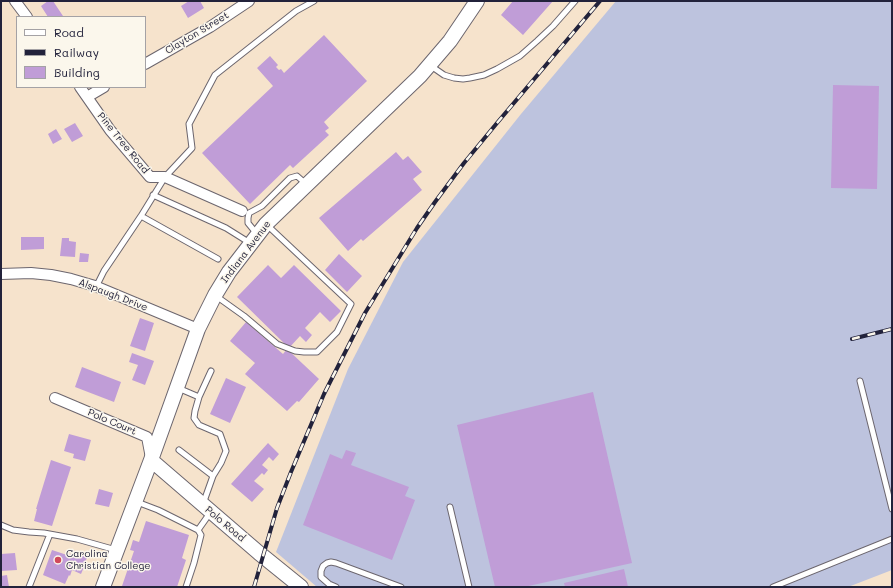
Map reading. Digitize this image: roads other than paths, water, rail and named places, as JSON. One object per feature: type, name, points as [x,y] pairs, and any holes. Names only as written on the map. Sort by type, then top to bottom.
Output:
[{"type":"main road","name":"Indiana Avenue","points":[[103,587],[198,329],[215,295],[229,272],[258,234],[307,184],[420,76],[450,40],[477,1]]},
{"type":"main road","name":"Polo Road","points":[[151,460],[207,509],[301,587]]},
{"type":"street","points":[[15,1],[26,16]]},
{"type":"street","name":"Clayton Street","points":[[146,63],[210,27],[249,1]]},
{"type":"street","name":"Pine Tree Road","points":[[81,88],[110,130],[150,177],[165,177],[242,211]]},
{"type":"street","points":[[87,97],[102,88]]},
{"type":"street","name":"Alspaugh Drive","points":[[1,274],[31,273],[71,279],[140,304],[198,329]]},
{"type":"street","name":"Polo Court","points":[[55,398],[147,436],[151,460]]},
{"type":"lane","points":[[96,287],[104,271],[165,177],[192,148],[189,124],[215,75],[296,11],[314,1]]},
{"type":"lane","points":[[430,64],[444,75],[462,79],[477,76],[497,69],[520,56],[553,26],[575,1]]},
{"type":"lane","points":[[215,295],[244,316],[277,344],[294,352],[317,352],[337,332],[351,304],[258,234],[248,223],[249,213],[262,206],[290,178],[297,176],[307,184]]},
{"type":"lane","points":[[153,195],[226,228],[258,234]]},
{"type":"lane","points":[[141,216],[218,259]]},
{"type":"lane","points":[[198,530],[207,509],[213,476],[226,451],[220,434],[199,425],[194,418],[199,397],[211,371]]},
{"type":"lane","points":[[860,381],[892,508]]},
{"type":"lane","points":[[177,388],[199,397]]},
{"type":"lane","points":[[179,450],[213,476]]},
{"type":"lane","points":[[135,501],[158,510],[198,530],[201,535],[186,587]]},
{"type":"lane","points":[[450,507],[469,587]]},
{"type":"lane","points":[[1,525],[14,530],[77,539],[117,550]]},
{"type":"lane","points":[[29,587],[50,534]]},
{"type":"lane","points":[[773,587],[892,539]]},
{"type":"lane","points":[[336,587],[329,584],[321,577],[322,566],[327,563],[331,562],[401,587]]},
{"type":"railway","points":[[254,587],[277,508],[291,472],[324,394],[365,313],[417,228],[464,163],[600,1]]},
{"type":"railway","points":[[852,339],[892,329]]},
{"type":"place","name":"Carolina Christian College","points":[[58,560]]}]
